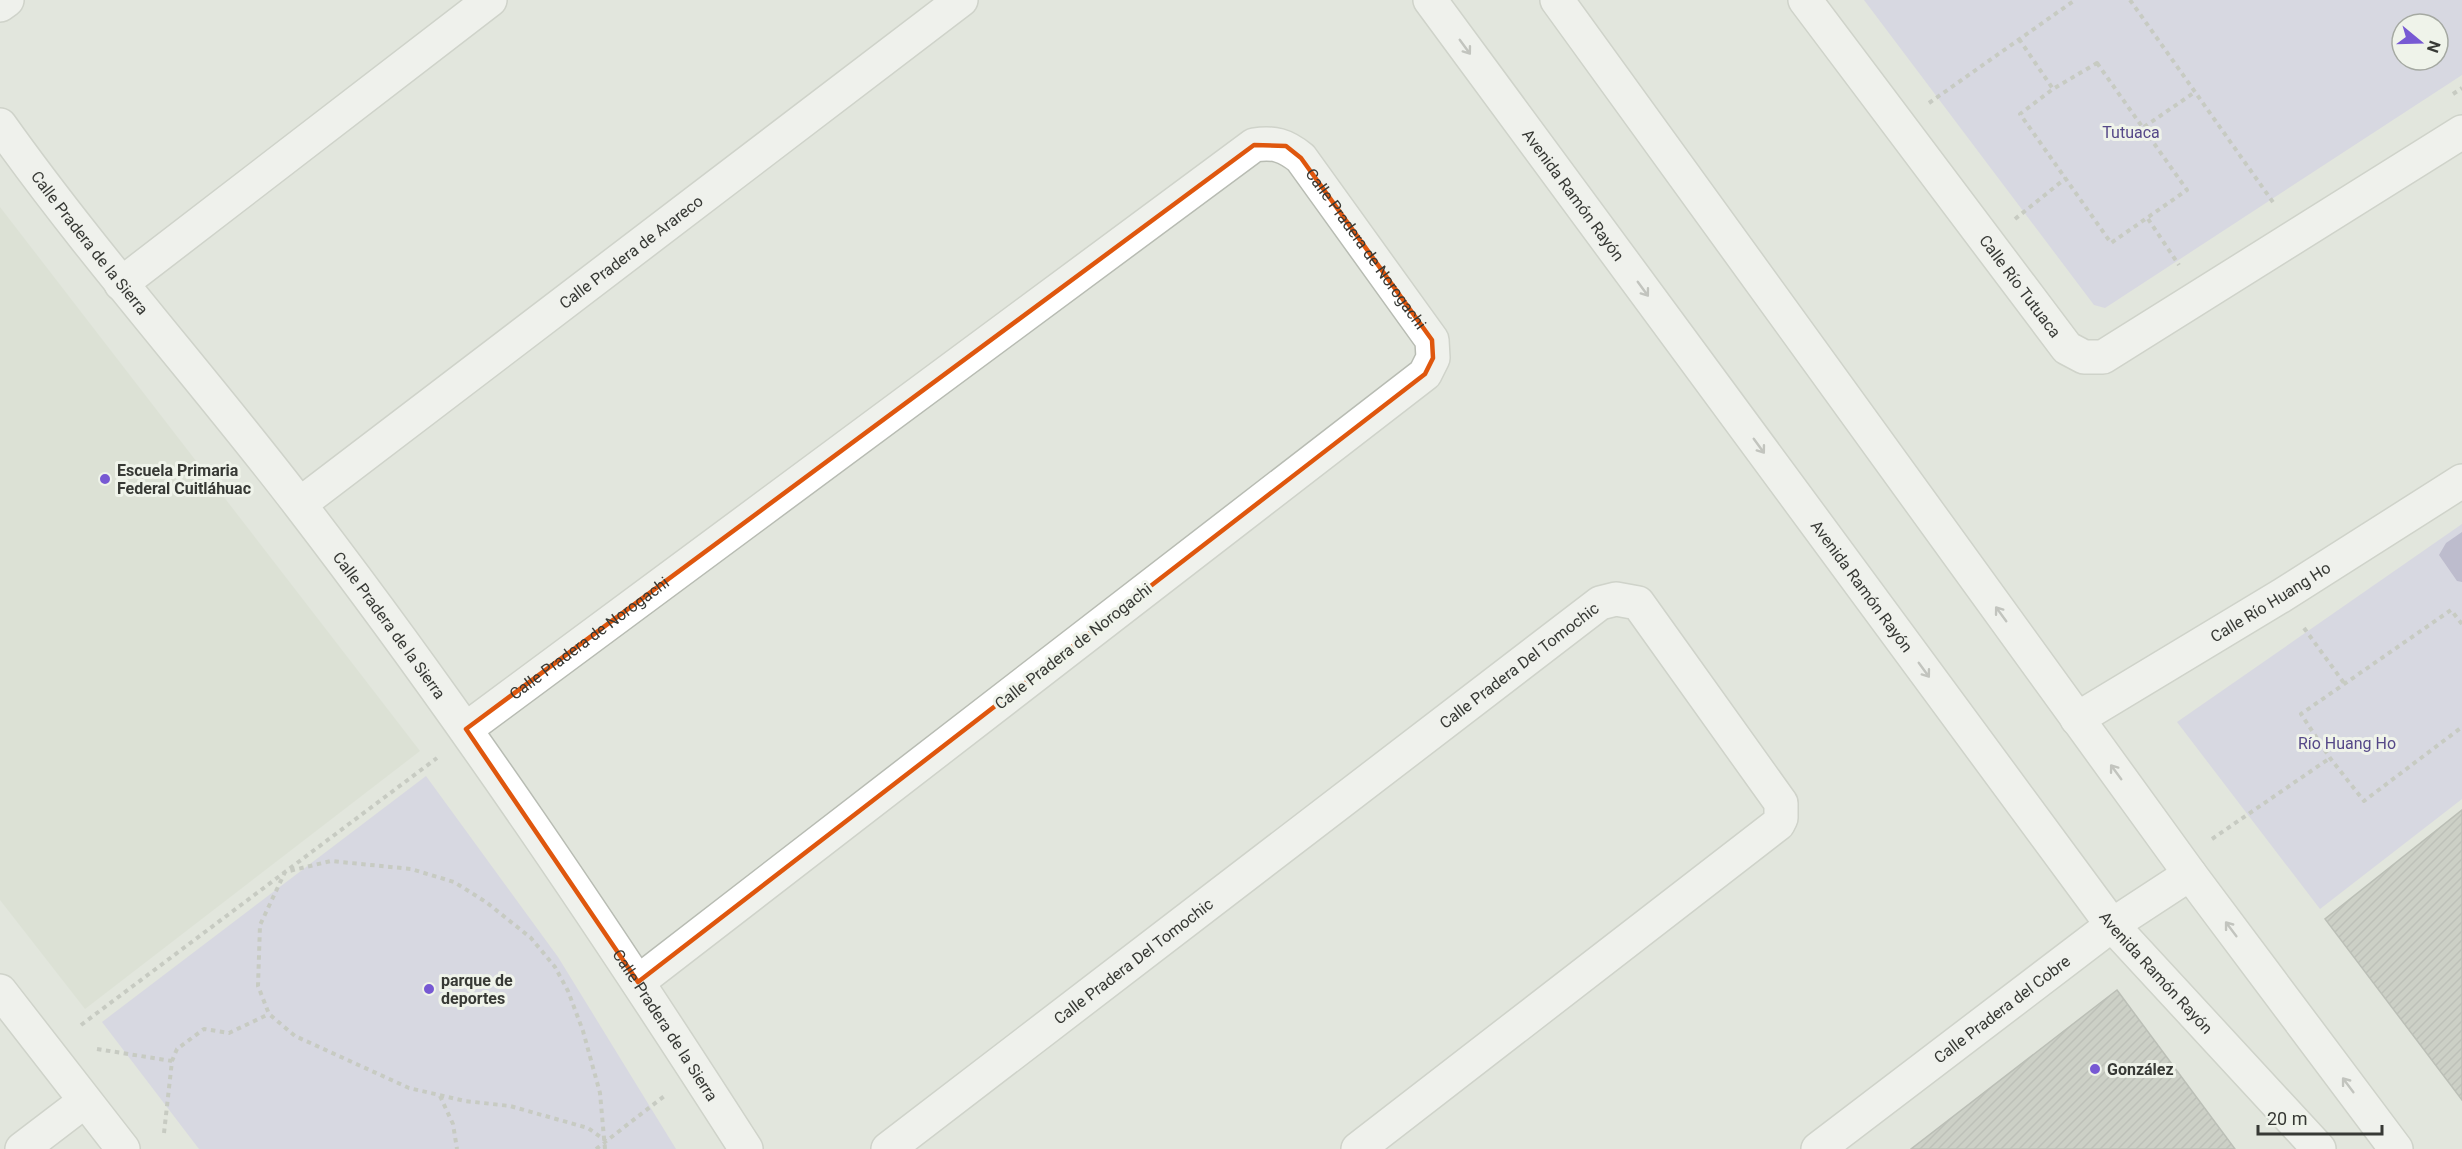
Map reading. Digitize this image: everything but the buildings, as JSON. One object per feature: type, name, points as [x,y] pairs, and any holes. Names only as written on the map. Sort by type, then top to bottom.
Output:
[{"type":"street","points":[[0,5],[7,0]]},
{"type":"street","points":[[121,284],[490,0]]},
{"type":"street","name":"Calle Pradera de Arareco","points":[[300,504],[961,0]]},
{"type":"street","name":"Avenida Ramón Rayón","points":[[1430,0],[2112,925],[2319,1149]]},
{"type":"street","points":[[1557,0],[2185,868],[2396,1149]]},
{"type":"street","name":"Calle Río Tutuaca","points":[[1804,0],[2067,348],[2084,357],[2103,357],[2462,132]]},
{"type":"street","name":"Calle Pradera de la Sierra","points":[[0,125],[121,284],[300,504],[466,729],[638,982],[746,1149]]},
{"type":"street","name":"Calle Pradera de Norogachi","points":[[466,729],[1254,145],[1269,143],[1286,146],[1301,158],[1432,340],[1433,358],[1425,374],[638,982]]},
{"type":"street","name":"Calle Río Huang Ho","points":[[2077,719],[2281,597],[2462,481]]},
{"type":"street","name":"Calle Pradera Del Tomochic","points":[[888,1149],[1600,603],[1616,599],[1638,603],[1781,803],[1781,818],[1778,824],[1358,1149]]},
{"type":"street","name":"Calle Pradera del Cobre","points":[[1818,1149],[2185,868]]},
{"type":"street","points":[[0,992],[123,1149]]},
{"type":"street","points":[[22,1149],[85,1101]]},
{"type":"path","points":[[1929,104],[2075,0]]},
{"type":"path","points":[[2130,0],[2276,206],[2266,212]]},
{"type":"path","points":[[2019,39],[2053,89]]},
{"type":"path","points":[[2097,63],[2144,127],[2187,190],[2111,243],[2020,114],[2053,89],[2097,63]]},
{"type":"path","points":[[2144,127],[2195,92]]},
{"type":"path","points":[[1921,94],[1935,113]]},
{"type":"path","points":[[2014,219],[2066,178]]},
{"type":"path","points":[[2008,211],[2021,228]]},
{"type":"path","points":[[2148,219],[2181,267],[2171,273]]},
{"type":"path","points":[[2281,597],[2344,683]]},
{"type":"path","points":[[2462,624],[2451,610],[2301,714],[2330,758],[2364,801],[2462,727]]},
{"type":"path","points":[[81,1025],[437,758]]},
{"type":"path","points":[[2185,868],[2330,758]]},
{"type":"path","points":[[285,872],[331,861],[411,869],[454,882],[486,902],[531,938],[555,967],[568,991],[583,1031],[600,1094],[606,1141],[604,1149]]},
{"type":"path","points":[[285,872],[260,925],[258,986],[268,1014],[295,1036],[409,1088],[465,1101],[522,1109],[588,1128],[606,1141]]},
{"type":"path","points":[[164,1133],[172,1061],[177,1048],[204,1029],[229,1033],[268,1014]]},
{"type":"path","points":[[98,1049],[172,1061]]},
{"type":"path","points":[[596,1149],[696,1071]]},
{"type":"path","points":[[440,1095],[453,1124],[457,1149]]},
{"type":"highlighted area","points":[[1254,145],[1286,146],[1301,158],[1432,340],[1433,358],[1425,374],[638,982],[466,729]]},
{"type":"shaded area","name":"Escuela Primaria Federal Cuitláhuac","points":[[0,207],[420,751],[85,1009],[0,900]]},
{"type":"shaded area","points":[[2462,532],[2462,582],[2457,581],[2439,555],[2446,543]]},
{"type":"green space","name":"Tutuaca","points":[[1864,0],[2462,0],[2462,75],[2105,308],[2094,305]]},
{"type":"green space","name":"Río Huang Ho","points":[[2462,524],[2462,799],[2320,909],[2177,722]]},
{"type":"green space","points":[[426,776],[558,957],[676,1149],[199,1149],[102,1022]]},
{"type":"place","name":"Escuela Primaria Federal Cuitláhuac","points":[[105,479]]},
{"type":"place","name":"parque de deportes","points":[[429,989]]},
{"type":"place","name":"González","points":[[2095,1069]]}]
